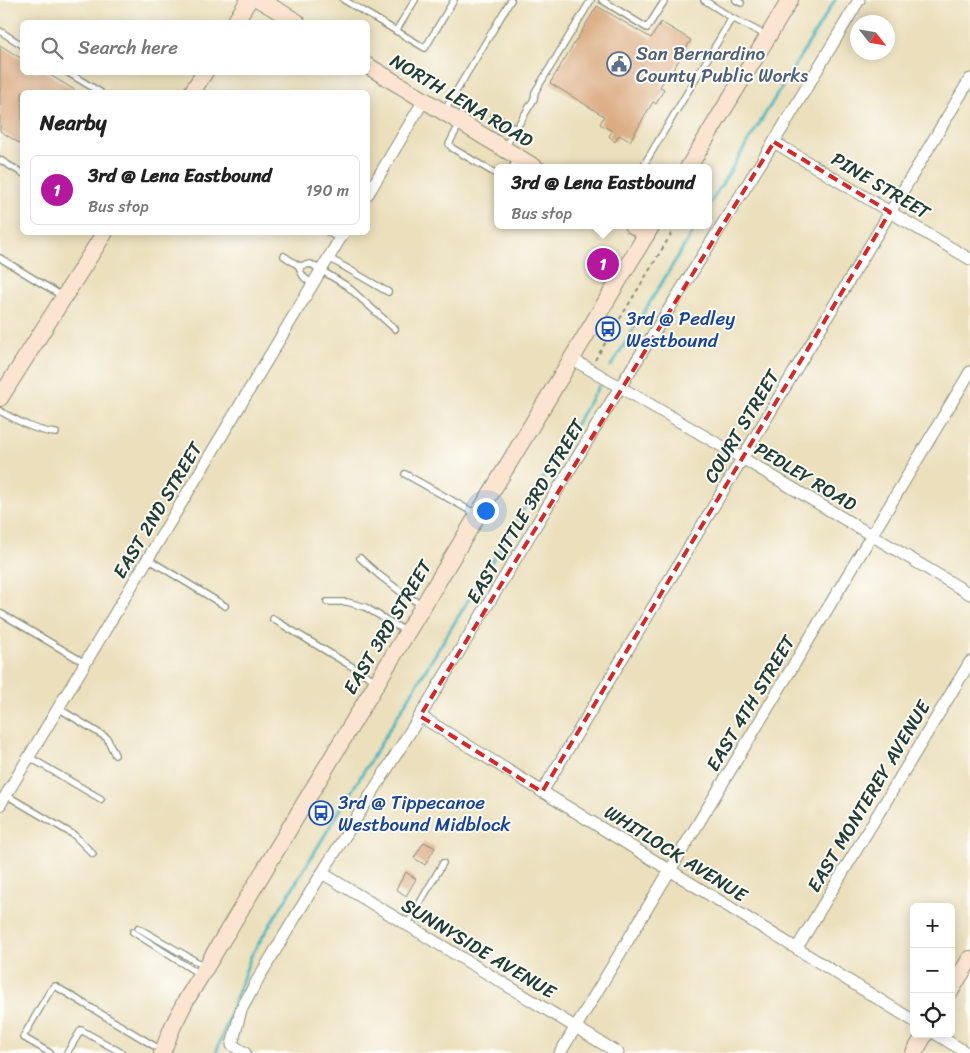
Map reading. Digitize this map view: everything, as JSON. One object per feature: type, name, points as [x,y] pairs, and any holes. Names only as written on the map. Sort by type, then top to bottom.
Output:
[{"type":"main road","points":[[236,20],[249,0]]},
{"type":"main road","points":[[260,0],[293,20]]},
{"type":"main road","points":[[690,164],[790,0]]},
{"type":"main road","name":"NORTH LENA ROAD","points":[[370,67],[504,149],[515,162]]},
{"type":"main road","points":[[193,90],[202,75]]},
{"type":"main road","name":"EAST 3RD STREET","points":[[162,1052],[184,1002],[650,230]]},
{"type":"main road","points":[[0,398],[102,235]]},
{"type":"main road","points":[[955,983],[970,959]]},
{"type":"main road","points":[[914,1053],[923,1038]]},
{"type":"street","name":"EAST LITTLE 3RD STREET","points":[[245,1053],[232,1045],[241,1010],[258,979],[620,387],[774,142],[859,0]]},
{"type":"street","name":"COURT STREET","points":[[542,792],[970,79]]},
{"type":"street","points":[[370,191],[424,100]]},
{"type":"street","name":"PINE STREET","points":[[774,142],[970,259]]},
{"type":"street","name":"EAST 2ND STREET","points":[[3,800],[342,236]]},
{"type":"street","name":"PEDLEY ROAD","points":[[572,359],[970,594]]},
{"type":"street","name":"EAST 4TH STREET","points":[[560,1053],[970,372]]},
{"type":"street","name":"EAST MONTEREY AVENUE","points":[[797,948],[970,662]]},
{"type":"street","name":"WHITLOCK AVENUE","points":[[420,716],[910,1019]]},
{"type":"street","name":"SUNNYSIDE AVENUE","points":[[322,873],[618,1053]]},
{"type":"street","points":[[943,1038],[968,1053]]},
{"type":"lane","points":[[344,0],[425,48],[454,0]]},
{"type":"lane","points":[[396,31],[415,0]]},
{"type":"lane","points":[[444,112],[511,0]]},
{"type":"lane","points":[[504,149],[534,99],[535,92],[591,0]]},
{"type":"lane","points":[[602,0],[647,28],[665,0]]},
{"type":"lane","points":[[704,0],[732,18],[768,36]]},
{"type":"lane","points":[[644,164],[732,18]]},
{"type":"lane","points":[[0,31],[20,44]]},
{"type":"lane","points":[[72,75],[97,90]]},
{"type":"lane","points":[[494,116],[516,129]]},
{"type":"lane","points":[[460,122],[449,144],[452,148],[494,173]]},
{"type":"lane","points":[[0,160],[20,172]]},
{"type":"lane","points":[[284,256],[299,266],[301,274],[313,284]]},
{"type":"lane","points":[[0,258],[64,297]]},
{"type":"lane","points":[[329,258],[388,292]]},
{"type":"lane","points":[[299,266],[311,264],[347,286],[395,329]]},
{"type":"lane","points":[[0,411],[34,429],[56,433]]},
{"type":"lane","points":[[405,474],[478,515]]},
{"type":"lane","points":[[360,558],[400,592],[424,606]]},
{"type":"lane","points":[[148,559],[226,606]]},
{"type":"lane","points":[[327,602],[347,602],[366,608],[407,633]]},
{"type":"lane","points":[[2,614],[85,663]]},
{"type":"lane","points":[[273,619],[378,682]]},
{"type":"lane","points":[[58,708],[107,738],[115,755]]},
{"type":"lane","points":[[29,757],[101,800]]},
{"type":"lane","points":[[3,800],[74,835],[93,854]]},
{"type":"lane","points":[[407,925],[443,863]]},
{"type":"lane","points":[[135,930],[203,971]]},
{"type":"lane","points":[[50,1053],[23,1037],[50,991],[55,986],[162,1052]]},
{"type":"lane","points":[[67,1053],[81,1030],[122,1053]]},
{"type":"path","points":[[590,369],[673,231]]},
{"type":"highlighted area","points":[[774,142],[890,212],[542,792],[420,716]]},
{"type":"building","name":"San Bernardino County Public Works","points":[[597,6],[651,38],[661,22],[691,40],[670,75],[668,74],[660,87],[664,89],[656,104],[653,102],[630,141],[619,135],[615,142],[609,136],[612,131],[600,124],[604,116],[550,83]]},
{"type":"building","points":[[0,45],[20,58],[20,75],[50,75],[75,90],[20,90],[20,144],[0,131]]},
{"type":"building","points":[[424,842],[435,848],[425,865],[414,858]]},
{"type":"building","points":[[406,872],[416,879],[406,896],[396,889]]},
{"type":"waterway","points":[[712,200],[835,0]]},
{"type":"waterway","points":[[611,366],[695,229]]},
{"type":"waterway","points":[[216,1053],[251,956],[599,386]]},
{"type":"place","name":"San Bernardino County Public Works","points":[[619,64]]},
{"type":"place","name":"3rd @ Lena Eastbound","points":[[603,264]]},
{"type":"place","name":"3rd @ Pedley Westbound","points":[[608,329]]},
{"type":"place","name":"3rd @ Tippecanoe Westbound Midblock","points":[[321,813]]}]
